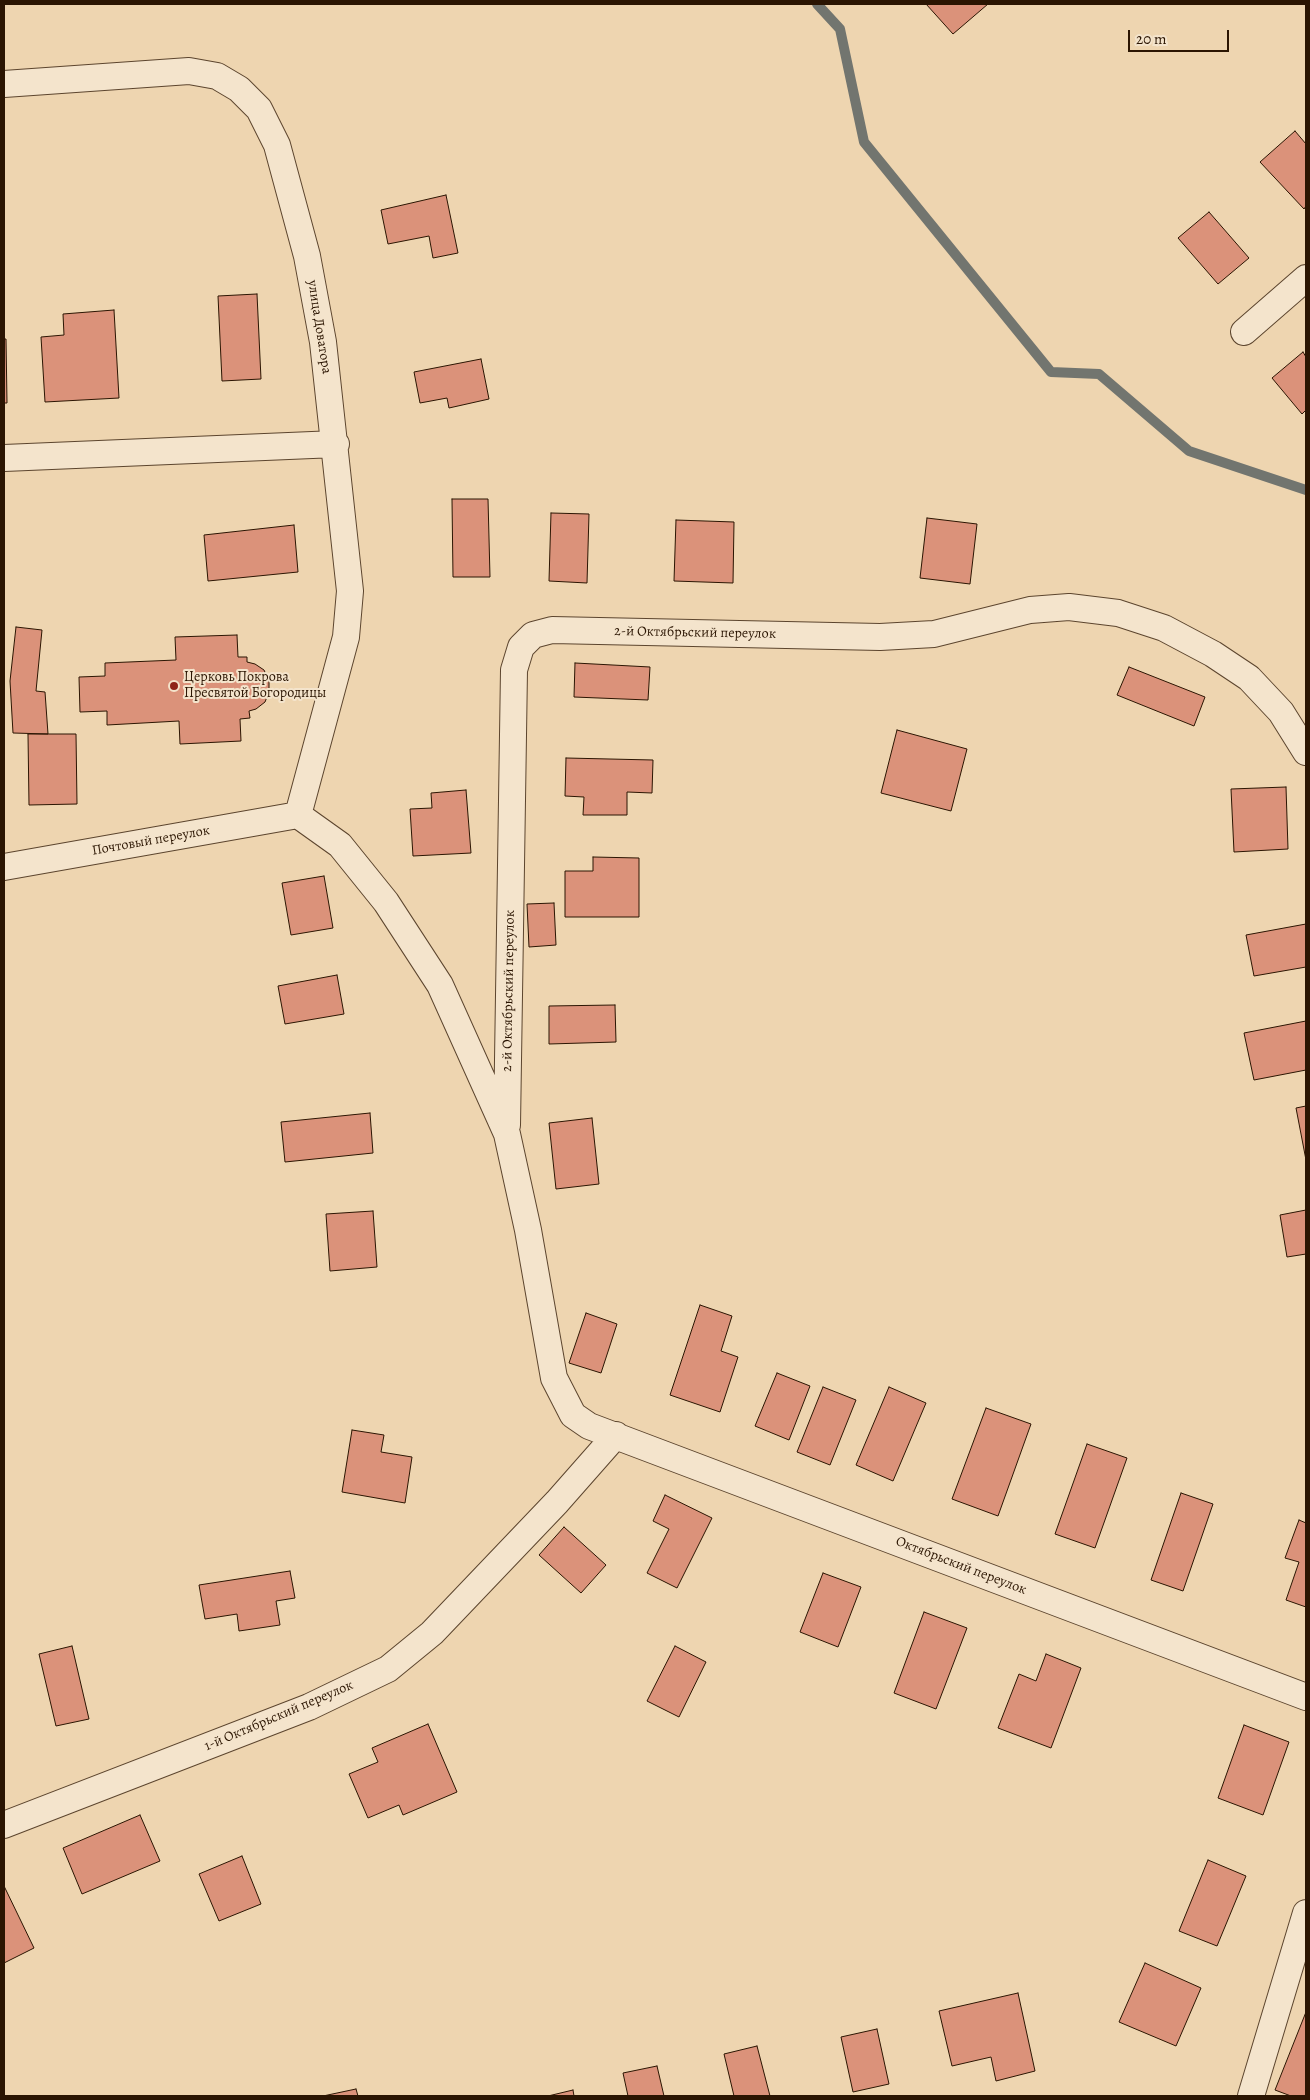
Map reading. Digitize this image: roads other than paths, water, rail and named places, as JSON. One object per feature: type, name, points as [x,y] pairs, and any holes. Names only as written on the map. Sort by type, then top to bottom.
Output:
[{"type":"street","name":"улица Доватора","points":[[4,84],[190,71],[218,76],[240,89],[259,109],[277,145],[307,256],[323,342],[336,444],[350,591],[346,637],[298,815]]},
{"type":"street","points":[[1244,332],[1306,278]]},
{"type":"street","points":[[4,458],[336,444]]},
{"type":"street","name":"2-й Октябрьский переулок","points":[[507,1134],[514,670],[521,647],[533,635],[552,630],[880,637],[934,634],[1030,610],[1068,607],[1118,613],[1164,628],[1213,654],[1248,678],[1281,712],[1306,752]]},
{"type":"street","points":[[298,815],[340,845],[386,902],[435,977],[507,1134]]},
{"type":"street","name":"Почтовый переулок","points":[[4,868],[298,815]]},
{"type":"street","name":"Октябрьский переулок","points":[[507,1134],[528,1230],[554,1378],[573,1415],[588,1426],[1306,1697]]},
{"type":"street","name":"1-й Октябрьский переулок","points":[[4,1825],[309,1707],[388,1669],[432,1633],[557,1502],[616,1435]]},
{"type":"street","points":[[1251,2096],[1306,1914]]},
{"type":"waterway","points":[[817,4],[840,29],[864,142],[1051,372],[1099,374],[1189,451],[1306,490]]},
{"type":"place","name":"Церковь Покрова Пресвятой Богородицы","points":[[174,686]]}]
